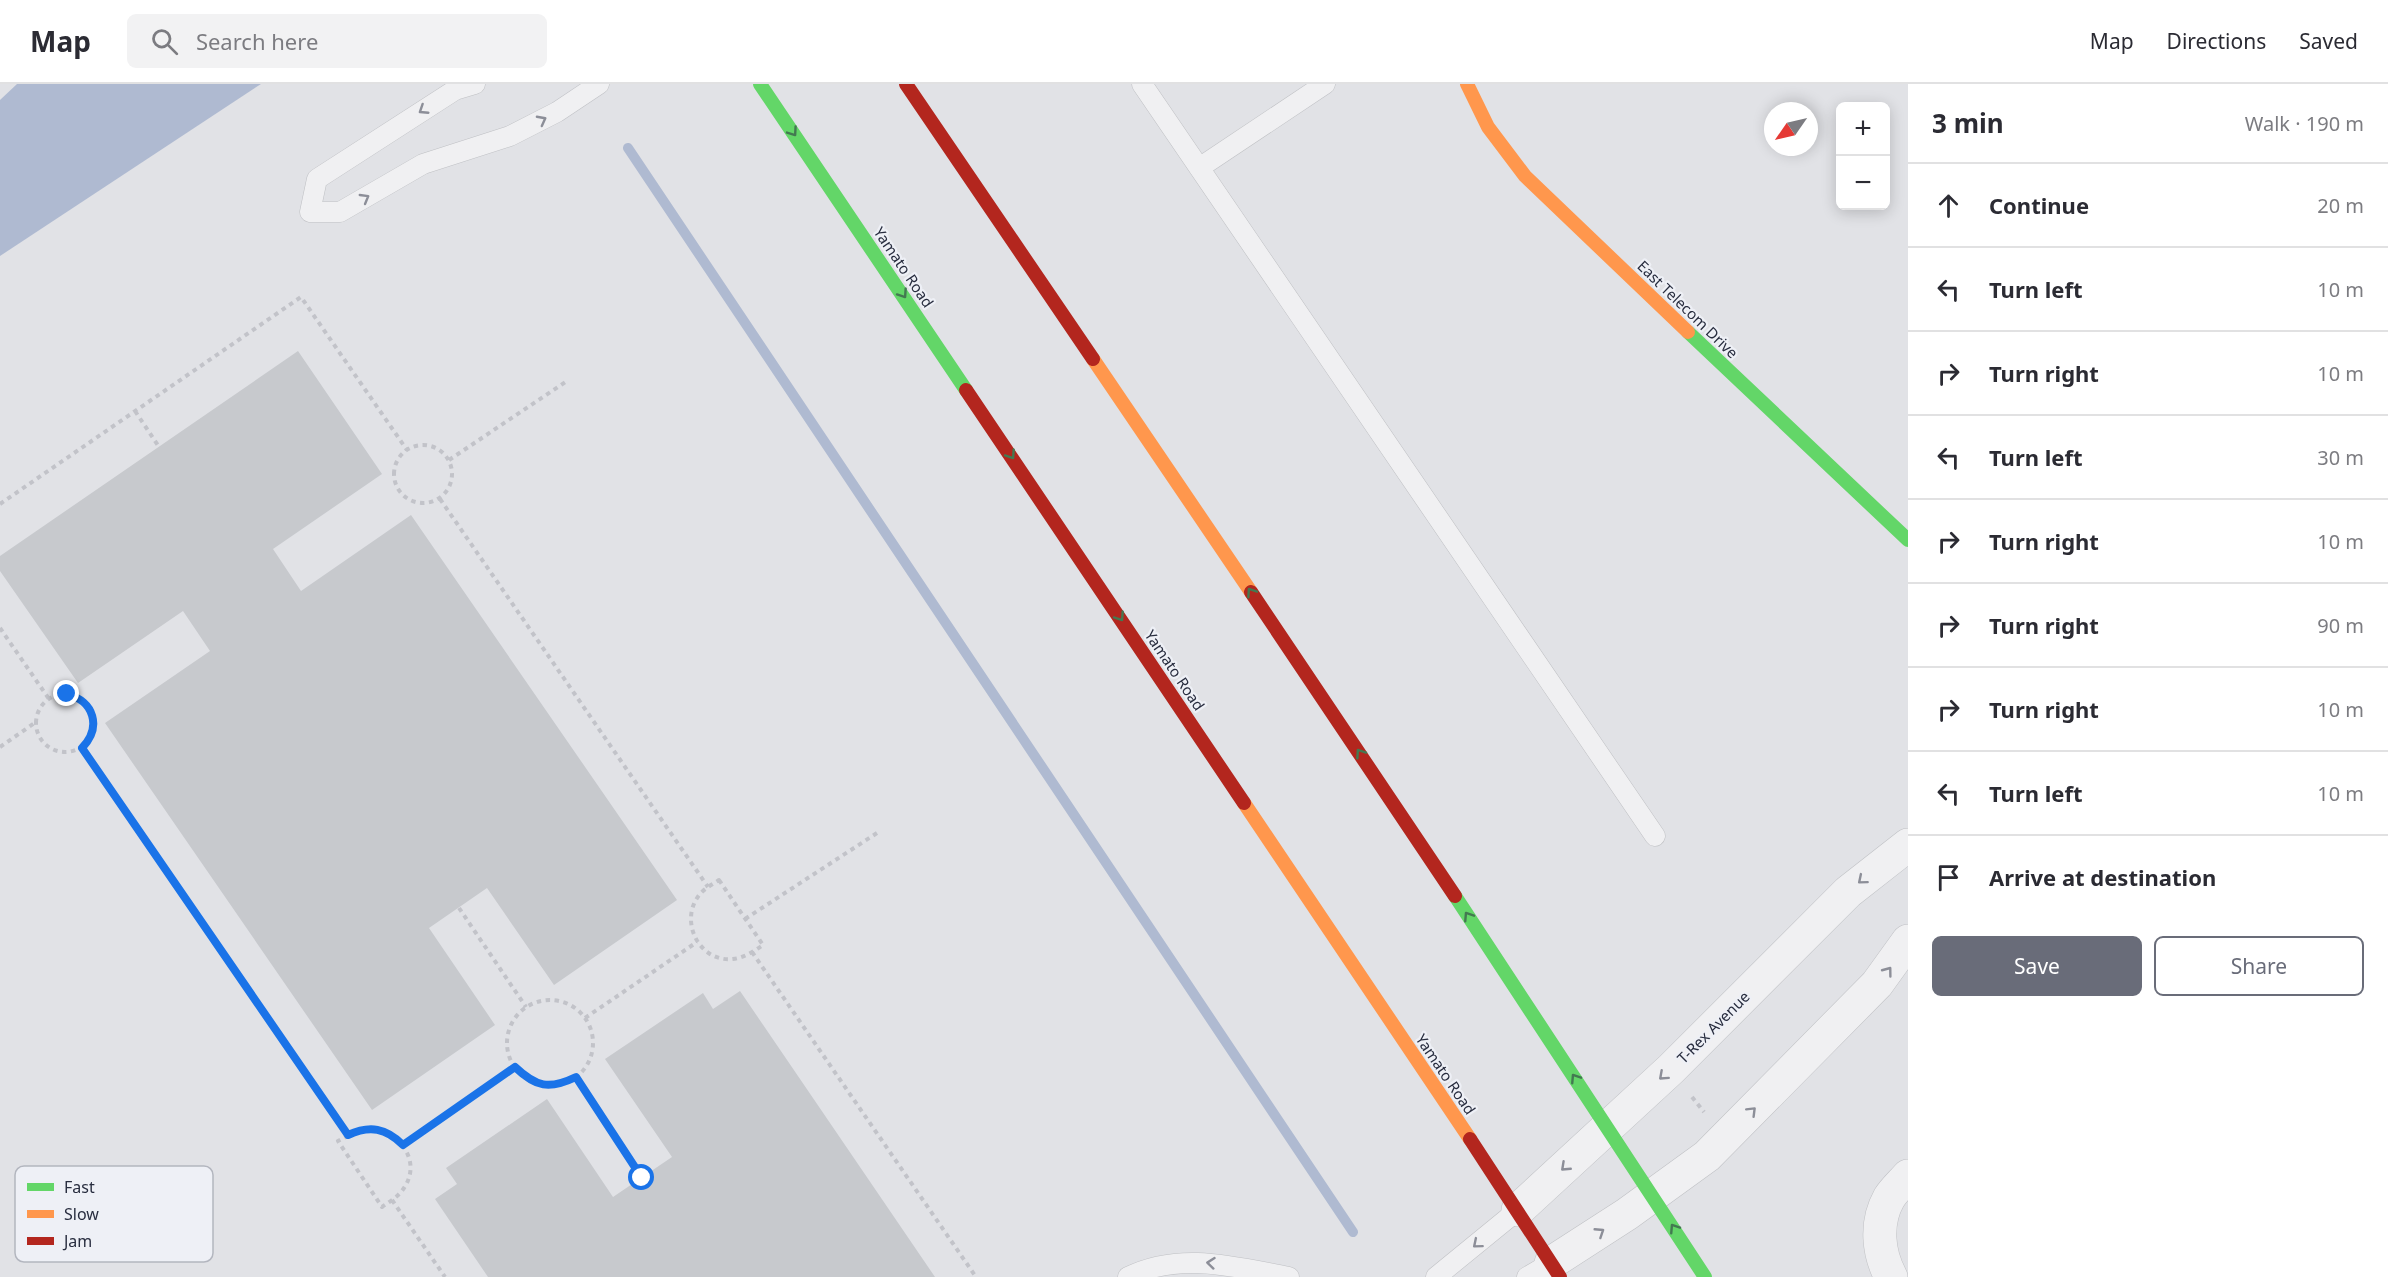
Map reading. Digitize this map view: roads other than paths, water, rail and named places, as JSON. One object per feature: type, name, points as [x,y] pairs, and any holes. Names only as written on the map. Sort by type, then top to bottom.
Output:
[{"type":"main road","name":"Yamato Road","points":[[760,84],[1518,1210],[1546,1272]]},
{"type":"main road","points":[[906,84],[1393,802],[1705,1277]]},
{"type":"main road","name":"East Telecom Drive","points":[[1467,84],[1474,102],[1498,145],[1536,188],[1908,540]]},
{"type":"street","name":"T-Rex Avenue","points":[[1518,1210],[1671,1069],[1848,892],[1908,845]]},
{"type":"street","points":[[1546,1272],[1707,1156],[1877,984],[1908,941]]},
{"type":"street","points":[[1891,1277],[1881,1255],[1879,1240],[1881,1224],[1884,1209],[1890,1197],[1908,1176]]},
{"type":"lane","points":[[475,84],[455,90],[317,179],[310,212],[340,212],[423,164],[510,136],[557,112],[598,84]]},
{"type":"lane","points":[[1142,84],[1655,837]]},
{"type":"lane","points":[[1199,168],[1325,84]]},
{"type":"lane","points":[[1436,1277],[1518,1210]]},
{"type":"lane","points":[[1128,1277],[1168,1264],[1210,1262],[1289,1277]]},
{"type":"water","points":[[17,84],[261,84],[0,256],[0,100]]},
{"type":"waterway","points":[[628,148],[1353,1232]]}]
